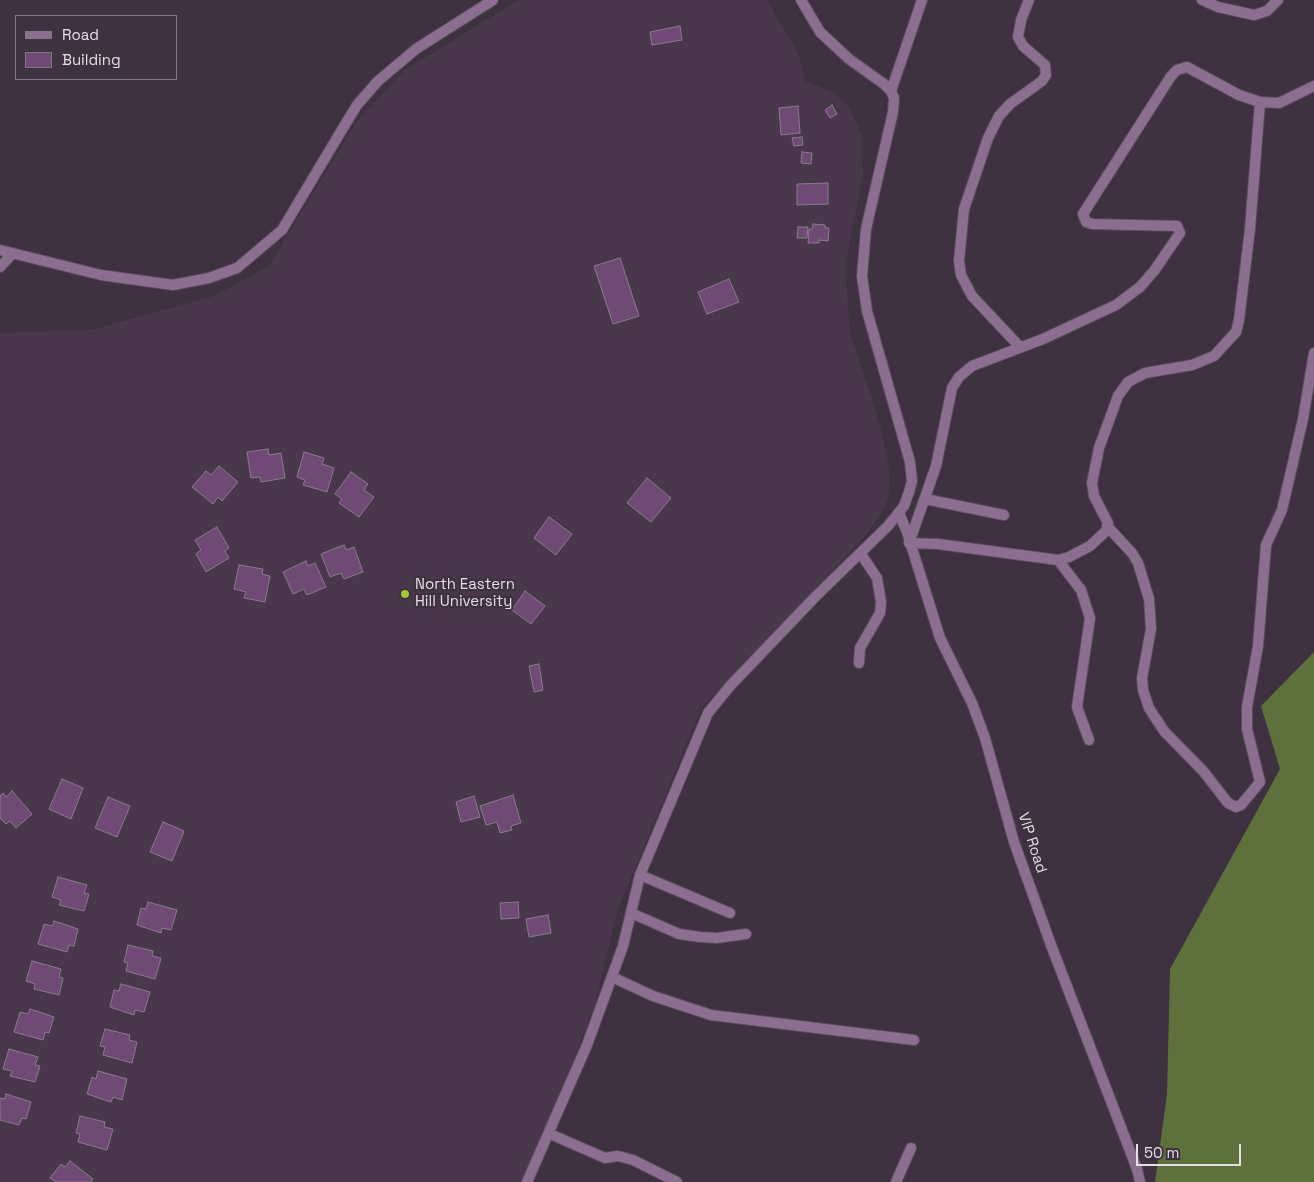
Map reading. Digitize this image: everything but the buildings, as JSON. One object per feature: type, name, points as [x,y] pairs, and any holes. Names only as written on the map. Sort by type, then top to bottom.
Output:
[{"type":"street","points":[[0,250],[101,275],[173,285],[209,278],[237,268],[282,230],[357,106],[378,81],[416,49],[493,0]]},
{"type":"street","points":[[801,0],[809,17],[826,39],[891,91]]},
{"type":"street","points":[[527,1182],[550,1134],[587,1045],[612,977],[640,875],[708,713],[730,686],[899,513],[909,492],[912,481],[910,462],[867,311],[862,276],[866,229],[894,104],[891,91],[922,0]]},
{"type":"street","points":[[1020,347],[972,296],[961,275],[959,255],[964,209],[990,132],[999,116],[1010,104],[1042,81],[1046,75],[1045,65],[1023,46],[1018,37],[1021,20],[1029,0]]},
{"type":"street","points":[[1202,0],[1218,7],[1254,15],[1267,11],[1278,0]]},
{"type":"street","points":[[1107,526],[1107,530],[1090,546],[1069,557],[1058,560],[938,544],[910,543],[936,466],[952,388],[959,377],[972,366],[1116,305],[1140,287],[1167,256],[1180,233],[1177,226],[1092,224],[1086,222],[1083,214],[1176,70],[1187,67],[1239,95],[1260,102],[1279,103],[1314,86]]},
{"type":"street","points":[[1260,102],[1250,229],[1236,332],[1214,356],[1192,365],[1145,373],[1128,382],[1118,396],[1099,448],[1092,483],[1094,496],[1107,526],[1132,553],[1138,563],[1150,598],[1151,629],[1142,678],[1143,690],[1149,708],[1164,731],[1204,772],[1228,803],[1236,806],[1241,805],[1260,782],[1247,729],[1248,707],[1258,646],[1266,545],[1282,510],[1303,419],[1314,353]]},
{"type":"street","points":[[0,267],[12,254]]},
{"type":"street","points":[[925,499],[1004,514]]},
{"type":"street","name":"VIP Road","points":[[899,513],[940,638],[972,703],[986,738],[1014,842],[1051,946],[1138,1169],[1140,1182]]},
{"type":"street","points":[[859,663],[860,648],[880,613],[881,602],[877,578],[861,554]]},
{"type":"street","points":[[1058,560],[1081,590],[1090,618],[1077,706],[1089,740]]},
{"type":"street","points":[[640,875],[730,913]]},
{"type":"street","points":[[631,913],[679,934],[700,938],[746,934]]},
{"type":"street","points":[[612,977],[653,996],[711,1015],[914,1040]]},
{"type":"street","points":[[550,1134],[605,1158],[618,1156],[632,1160],[677,1182]]},
{"type":"street","points":[[896,1182],[911,1148]]},
{"type":"shaded area","name":"North Eastern Hill University","points":[[518,0],[767,0],[799,55],[805,81],[834,93],[849,107],[861,133],[863,175],[845,266],[850,332],[880,425],[889,469],[889,493],[884,509],[867,534],[701,708],[617,912],[595,1004],[559,1099],[522,1182],[0,1182],[0,333],[91,330],[211,297],[268,267],[357,121],[405,70]]},
{"type":"green space","points":[[1314,652],[1314,1182],[1155,1182],[1167,1094],[1170,969],[1280,769],[1261,706]]},
{"type":"place","name":"North Eastern Hill University","points":[[405,594]]}]
